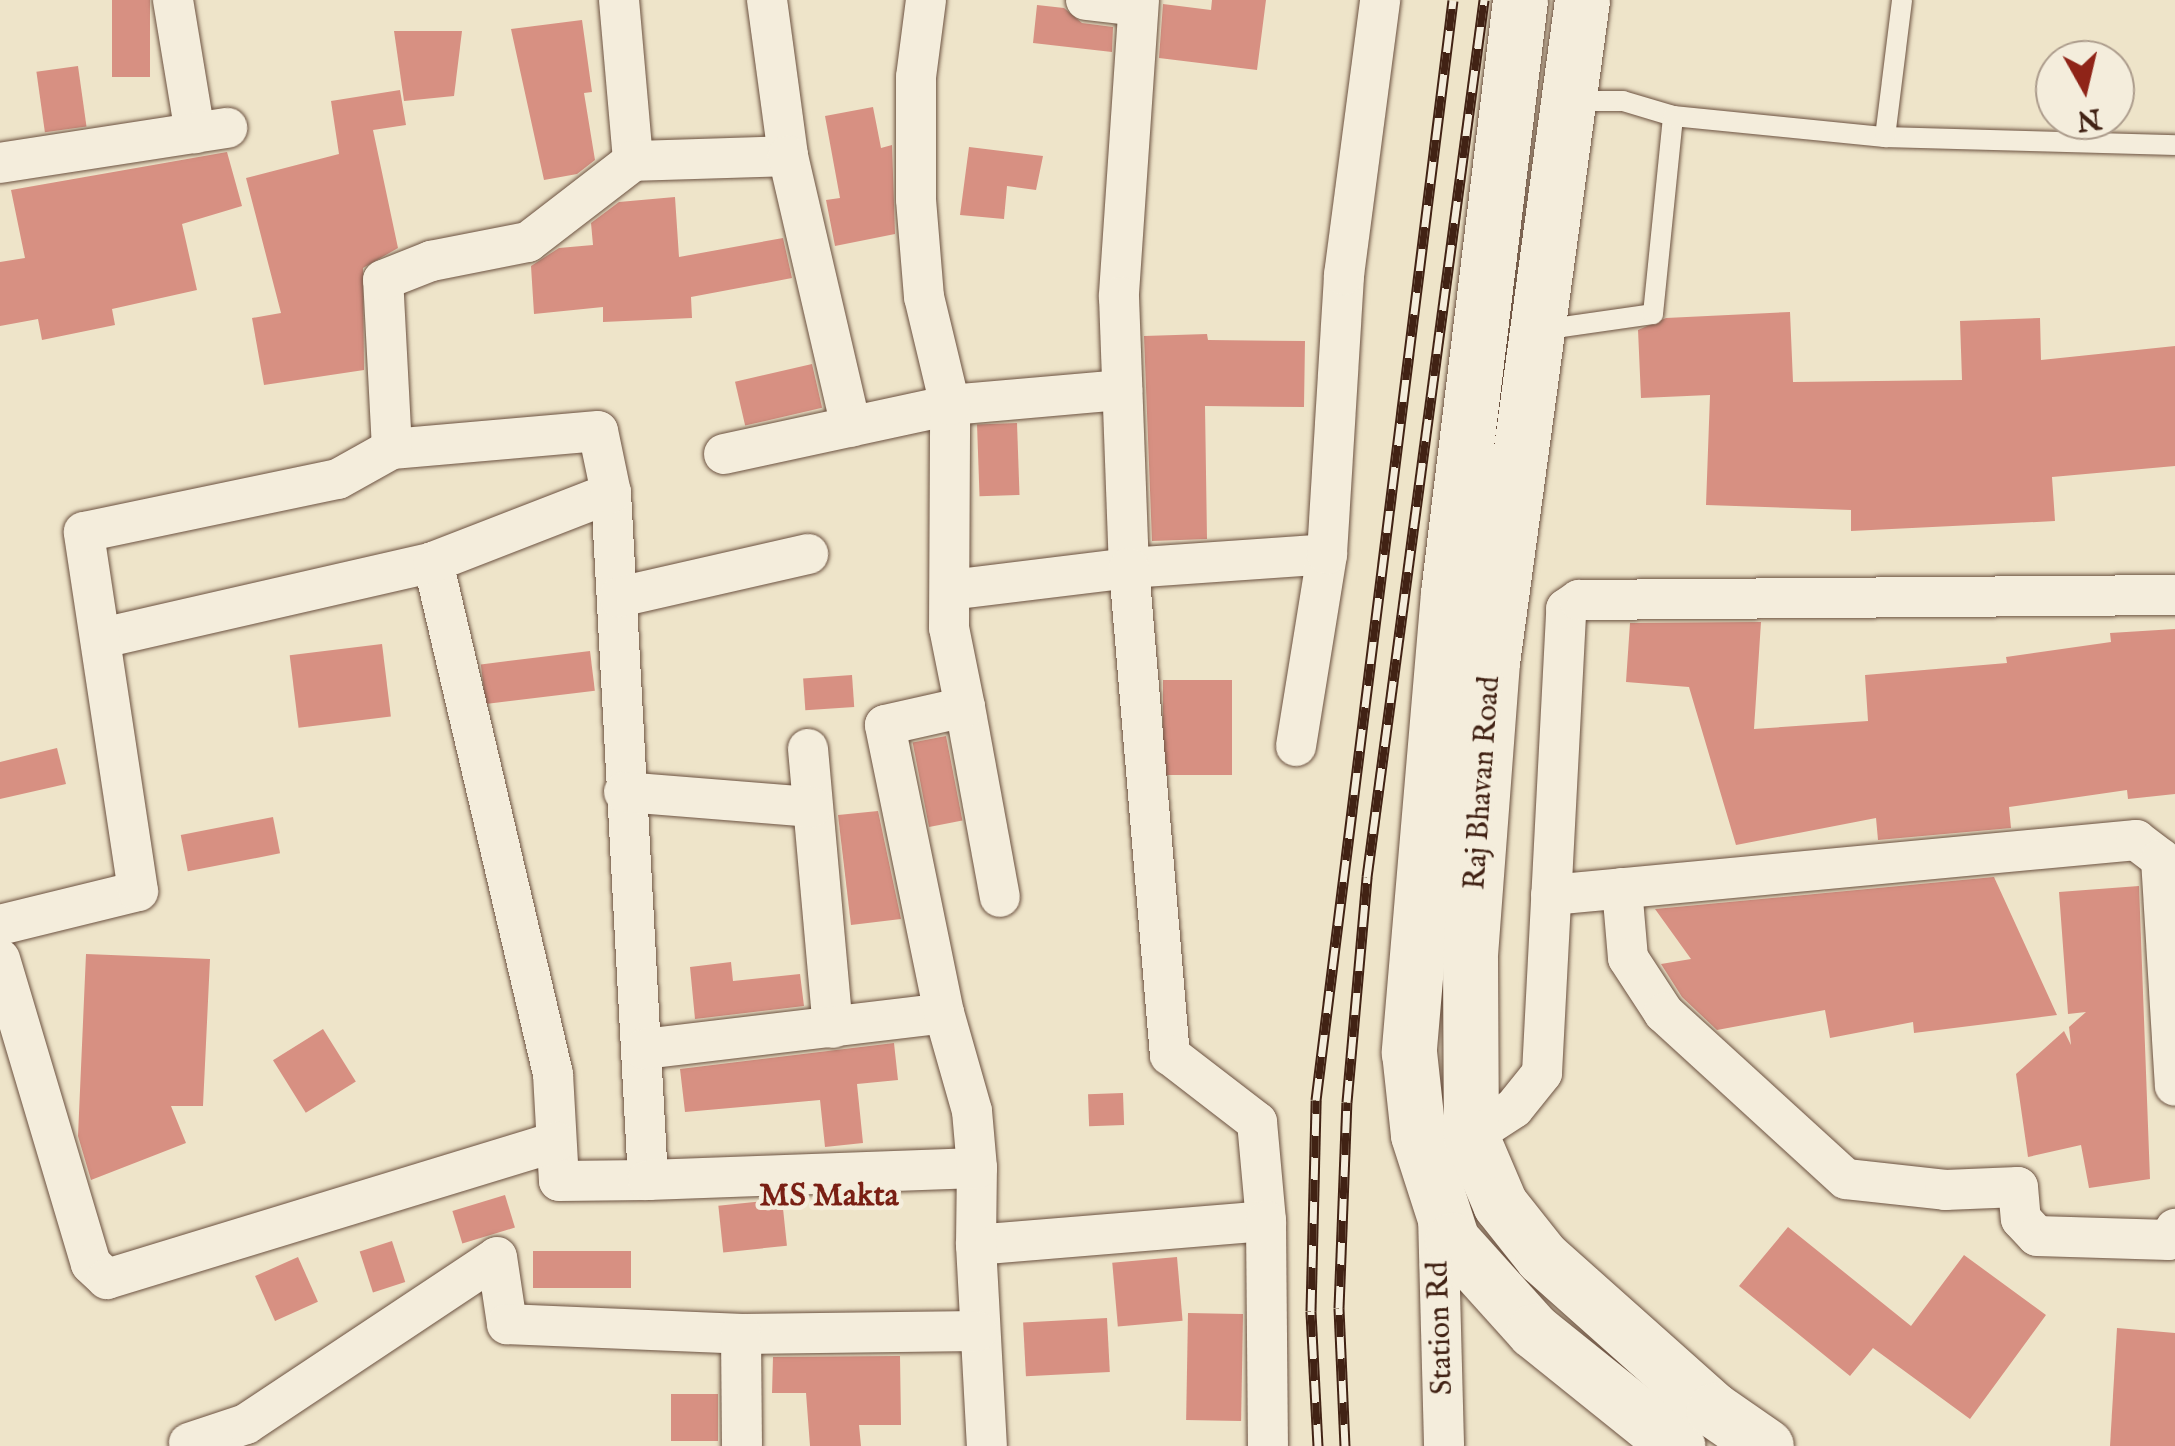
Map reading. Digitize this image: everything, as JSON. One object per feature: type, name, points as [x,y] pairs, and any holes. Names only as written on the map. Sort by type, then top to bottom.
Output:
[{"type":"main road","name":"Raj Bhavan Road","points":[[1520,0],[1448,594],[1412,973],[1413,1085],[1438,1210],[1487,1285],[1677,1446]]},
{"type":"main road","name":"Raj Bhavan Road","points":[[1582,0],[1542,330],[1492,662],[1470,958],[1471,1136],[1500,1204],[1542,1257],[1714,1410],[1766,1446]]},
{"type":"street","points":[[0,164],[211,130],[173,0]]},
{"type":"street","points":[[619,0],[633,161]]},
{"type":"street","points":[[767,0],[788,156],[851,427]]},
{"type":"street","points":[[926,0],[916,77],[916,199],[924,297],[950,405],[949,628],[1000,897]]},
{"type":"street","points":[[1086,0],[1138,3],[1119,298],[1129,568],[1170,1055],[1257,1122],[1266,1221],[1268,1446]]},
{"type":"street","points":[[1296,746],[1327,554],[1344,275],[1380,0]]},
{"type":"street","points":[[392,449],[384,280],[431,261],[528,242],[633,161],[788,156]]},
{"type":"street","points":[[724,454],[950,405],[1122,390]]},
{"type":"street","points":[[0,925],[138,892],[84,532],[338,479],[392,449],[598,431],[611,494],[620,597],[624,792],[644,1049],[648,1180]]},
{"type":"street","points":[[102,638],[433,562],[611,494]]},
{"type":"street","points":[[620,597],[808,554]]},
{"type":"street","points":[[950,590],[1129,568],[1327,554]]},
{"type":"street","points":[[433,562],[552,1074],[559,1181],[977,1168]]},
{"type":"street","points":[[1438,1210],[1471,1136],[1514,1108],[1542,1074],[1566,609],[1578,600],[2175,596]]},
{"type":"street","points":[[965,706],[884,725],[944,1012],[972,1111],[977,1168],[977,1331],[988,1446]]},
{"type":"street","points":[[808,750],[833,1028]]},
{"type":"street","points":[[624,792],[811,807]]},
{"type":"street","points":[[1551,895],[2136,840],[2161,858],[2175,1086]]},
{"type":"street","points":[[1622,888],[1628,958],[1664,1012],[1846,1179],[1945,1190],[2018,1187],[2021,1219],[2037,1236],[2169,1240],[2175,1229]]},
{"type":"street","points":[[0,959],[91,1264],[107,1279],[556,1142]]},
{"type":"street","points":[[644,1049],[944,1012]]},
{"type":"street","name":"Station Rd","points":[[1438,1210],[1444,1446]]},
{"type":"street","points":[[976,1246],[1266,1221]]},
{"type":"street","points":[[189,1443],[246,1424],[498,1257],[507,1324],[740,1334],[977,1331]]},
{"type":"street","points":[[740,1334],[742,1446]]},
{"type":"lane","points":[[1886,137],[1902,0]]},
{"type":"lane","points":[[1568,101],[1623,100],[1674,116],[1886,137],[2175,146]]},
{"type":"lane","points":[[1542,330],[1653,314],[1674,116]]},
{"type":"building","points":[[112,0],[150,0],[150,77],[112,77]]},
{"type":"building","points":[[1212,0],[1266,0],[1257,70],[1159,58],[1163,4],[1211,10]]},
{"type":"building","points":[[1037,5],[1064,8],[1082,23],[1113,27],[1112,52],[1033,43]]},
{"type":"building","points":[[582,20],[592,92],[584,93],[595,160],[577,174],[544,180],[511,29]]},
{"type":"building","points":[[394,31],[462,31],[454,96],[404,101]]},
{"type":"building","points":[[78,66],[86,126],[45,132],[36,72]]},
{"type":"building","points":[[400,90],[406,125],[373,130],[398,248],[363,268],[364,370],[264,385],[252,318],[281,313],[246,178],[339,154],[331,101]]},
{"type":"building","points":[[873,107],[881,148],[892,145],[895,234],[835,246],[826,200],[840,198],[825,116]]},
{"type":"building","points":[[969,147],[1043,156],[1036,190],[1007,186],[1004,219],[960,215]]},
{"type":"building","points":[[227,152],[242,206],[182,224],[197,290],[112,309],[115,325],[42,340],[38,319],[0,326],[0,262],[25,258],[11,190]]},
{"type":"building","points":[[675,197],[679,257],[783,238],[792,278],[691,297],[692,318],[603,322],[603,307],[534,314],[531,266],[559,248],[593,245],[591,223],[619,202]]},
{"type":"building","points":[[1790,312],[1793,382],[1962,380],[1960,321],[2040,318],[2041,360],[2175,346],[2175,466],[2052,477],[2055,521],[1851,531],[1851,510],[1706,505],[1710,395],[1641,398],[1638,330],[1666,318]]},
{"type":"building","points":[[1207,334],[1208,340],[1305,341],[1304,407],[1205,406],[1207,539],[1152,541],[1144,336]]},
{"type":"building","points":[[812,364],[822,408],[745,426],[735,382]]},
{"type":"building","points":[[1017,423],[1020,495],[980,496],[977,424]]},
{"type":"building","points":[[1761,622],[1754,729],[1868,721],[1865,675],[2007,663],[2006,657],[2111,642],[2110,633],[2175,629],[2175,794],[2128,799],[2127,790],[2009,807],[2011,828],[1878,840],[1876,818],[1736,845],[1689,687],[1626,682],[1630,623]]},
{"type":"building","points":[[382,644],[391,716],[299,728],[290,655]]},
{"type":"building","points":[[590,651],[595,691],[486,704],[481,664]]},
{"type":"building","points":[[852,675],[854,707],[805,710],[803,678]]},
{"type":"building","points":[[1163,680],[1232,680],[1232,775],[1163,775]]},
{"type":"building","points":[[946,736],[962,820],[929,827],[913,742]]},
{"type":"building","points":[[57,748],[66,784],[0,799],[0,762]]},
{"type":"building","points":[[878,811],[901,919],[851,925],[838,815]]},
{"type":"building","points":[[273,817],[280,853],[188,871],[181,835]]},
{"type":"building","points":[[1994,877],[2057,1015],[1914,1033],[1913,1022],[1830,1038],[1825,1010],[1717,1030],[1682,997],[1661,964],[1691,959],[1655,909]]},
{"type":"building","points":[[2139,886],[2150,1179],[2089,1188],[2081,1145],[2028,1157],[2016,1074],[2064,1031],[2071,1045],[2069,1027],[2086,1012],[2068,1014],[2059,892]]},
{"type":"building","points":[[86,954],[210,959],[203,1106],[171,1106],[186,1143],[91,1180],[78,1136]]},
{"type":"building","points":[[731,962],[733,981],[800,974],[804,1006],[695,1019],[690,967]]},
{"type":"building","points":[[323,1029],[356,1082],[306,1113],[273,1060]]},
{"type":"building","points":[[894,1043],[898,1080],[857,1084],[863,1143],[825,1147],[820,1100],[685,1112],[680,1069]]},
{"type":"building","points":[[1123,1093],[1124,1125],[1089,1126],[1088,1094]]},
{"type":"building","points":[[505,1195],[515,1228],[462,1244],[452,1211]]},
{"type":"building","points":[[782,1199],[787,1246],[723,1252],[718,1206]]},
{"type":"building","points":[[1788,1227],[1911,1326],[1964,1255],[2046,1315],[1970,1419],[1873,1348],[1850,1376],[1739,1286]]},
{"type":"building","points":[[392,1241],[405,1282],[373,1292],[360,1252]]},
{"type":"building","points":[[533,1251],[631,1251],[631,1288],[533,1288]]},
{"type":"building","points":[[298,1257],[318,1302],[275,1321],[255,1276]]},
{"type":"building","points":[[1177,1257],[1183,1321],[1118,1326],[1112,1263]]},
{"type":"building","points":[[1188,1313],[1243,1314],[1241,1421],[1186,1420]]},
{"type":"building","points":[[1107,1318],[1110,1372],[1026,1376],[1023,1322]]},
{"type":"building","points":[[2117,1328],[2175,1333],[2175,1446],[2110,1446]]},
{"type":"building","points":[[900,1356],[901,1425],[859,1425],[861,1446],[810,1446],[806,1393],[772,1393],[773,1357]]},
{"type":"building","points":[[671,1394],[718,1394],[718,1441],[671,1441]]},
{"type":"railway","points":[[1318,1446],[1311,1311],[1316,1100],[1453,0]]},
{"type":"railway","points":[[1345,1446],[1339,1308],[1347,1102],[1367,877],[1484,0]]},
{"type":"district","name":"MS Makta","points":[[829,1197]]}]
